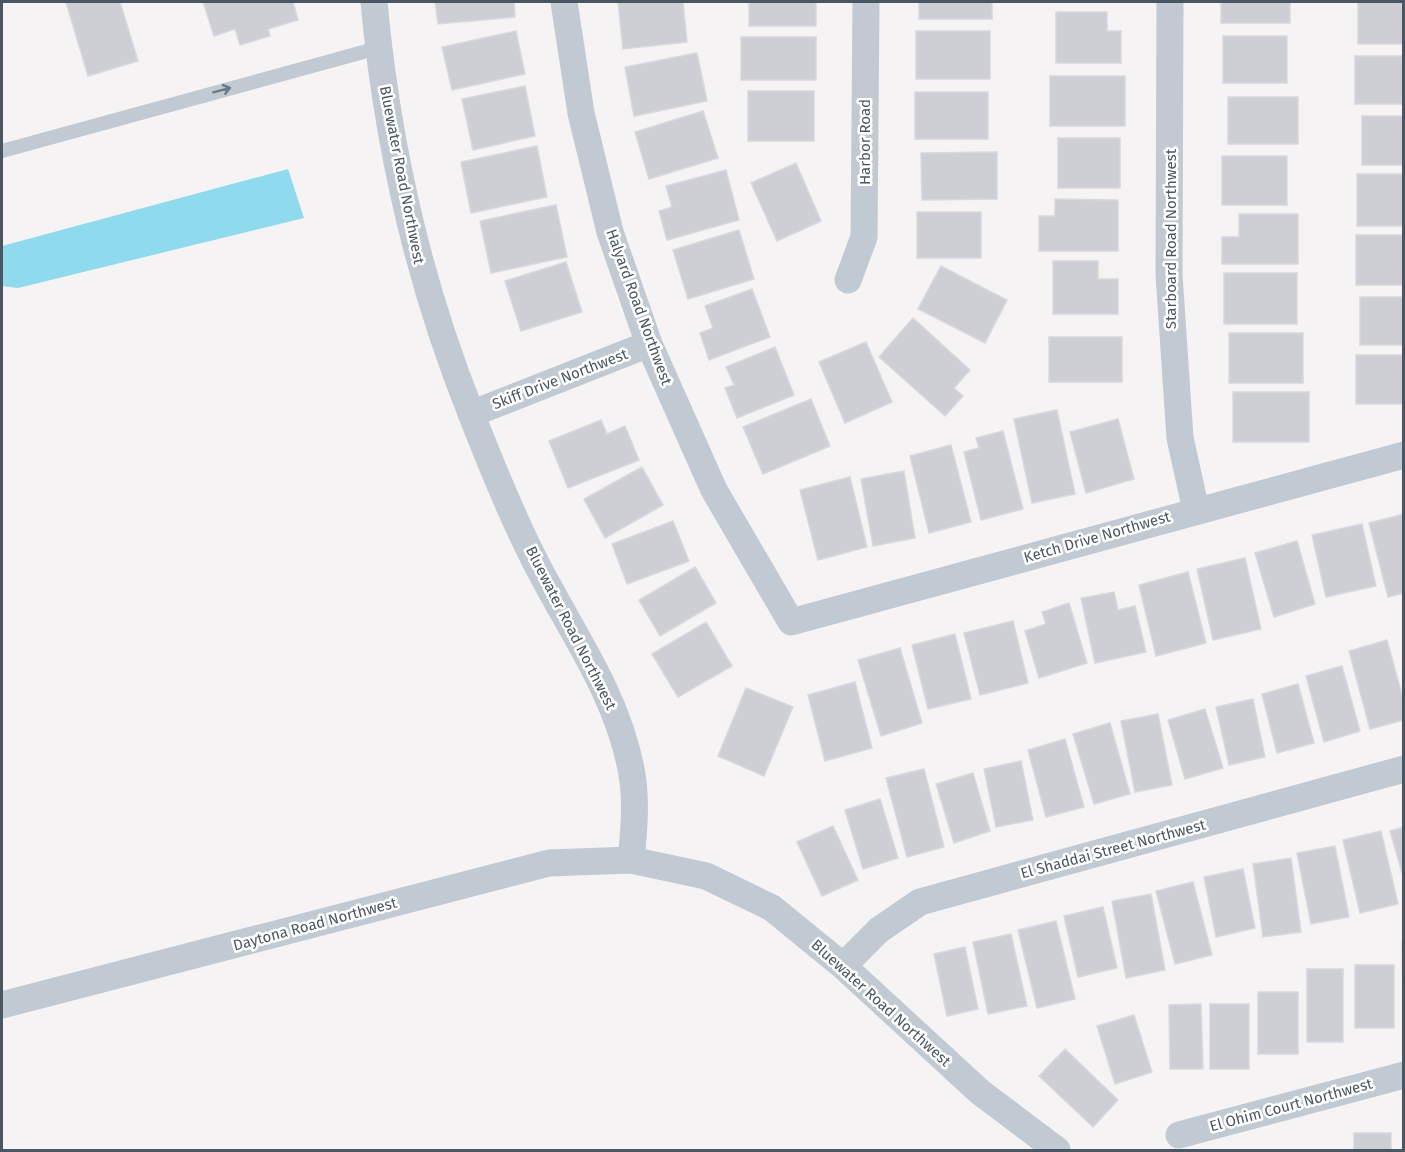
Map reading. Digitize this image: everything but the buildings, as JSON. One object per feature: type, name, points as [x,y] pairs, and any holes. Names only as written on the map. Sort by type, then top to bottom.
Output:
[{"type":"street","name":"Bluewater Road Northwest","points":[[374,2],[378,48],[391,133],[416,250],[449,356],[471,414],[533,558],[598,674],[615,711],[632,771],[634,830],[631,860],[706,876],[772,908],[843,966],[980,1092],[1057,1150]]},
{"type":"street","name":"Halyard Road Northwest","points":[[564,2],[581,113],[610,232],[649,344],[714,490],[791,622]]},
{"type":"street","name":"Harbor Road","points":[[848,280],[864,237],[866,2]]},
{"type":"street","name":"Starboard Road Northwest","points":[[1170,2],[1169,275],[1180,438],[1196,510]]},
{"type":"street","name":"Skiff Drive Northwest","points":[[471,414],[649,344]]},
{"type":"street","name":"Ketch Drive Northwest","points":[[791,622],[1404,455]]},
{"type":"street","name":"El Shaddai Street Northwest","points":[[843,966],[879,930],[920,902],[1404,769]]},
{"type":"street","name":"Daytona Road Northwest","points":[[2,1005],[549,863],[631,860]]},
{"type":"street","name":"El Ohim Court Northwest","points":[[1179,1135],[1404,1075]]},
{"type":"lane","points":[[2,151],[378,48]]},
{"type":"water","points":[[288,169],[304,218],[18,288],[2,286],[2,246]]}]
